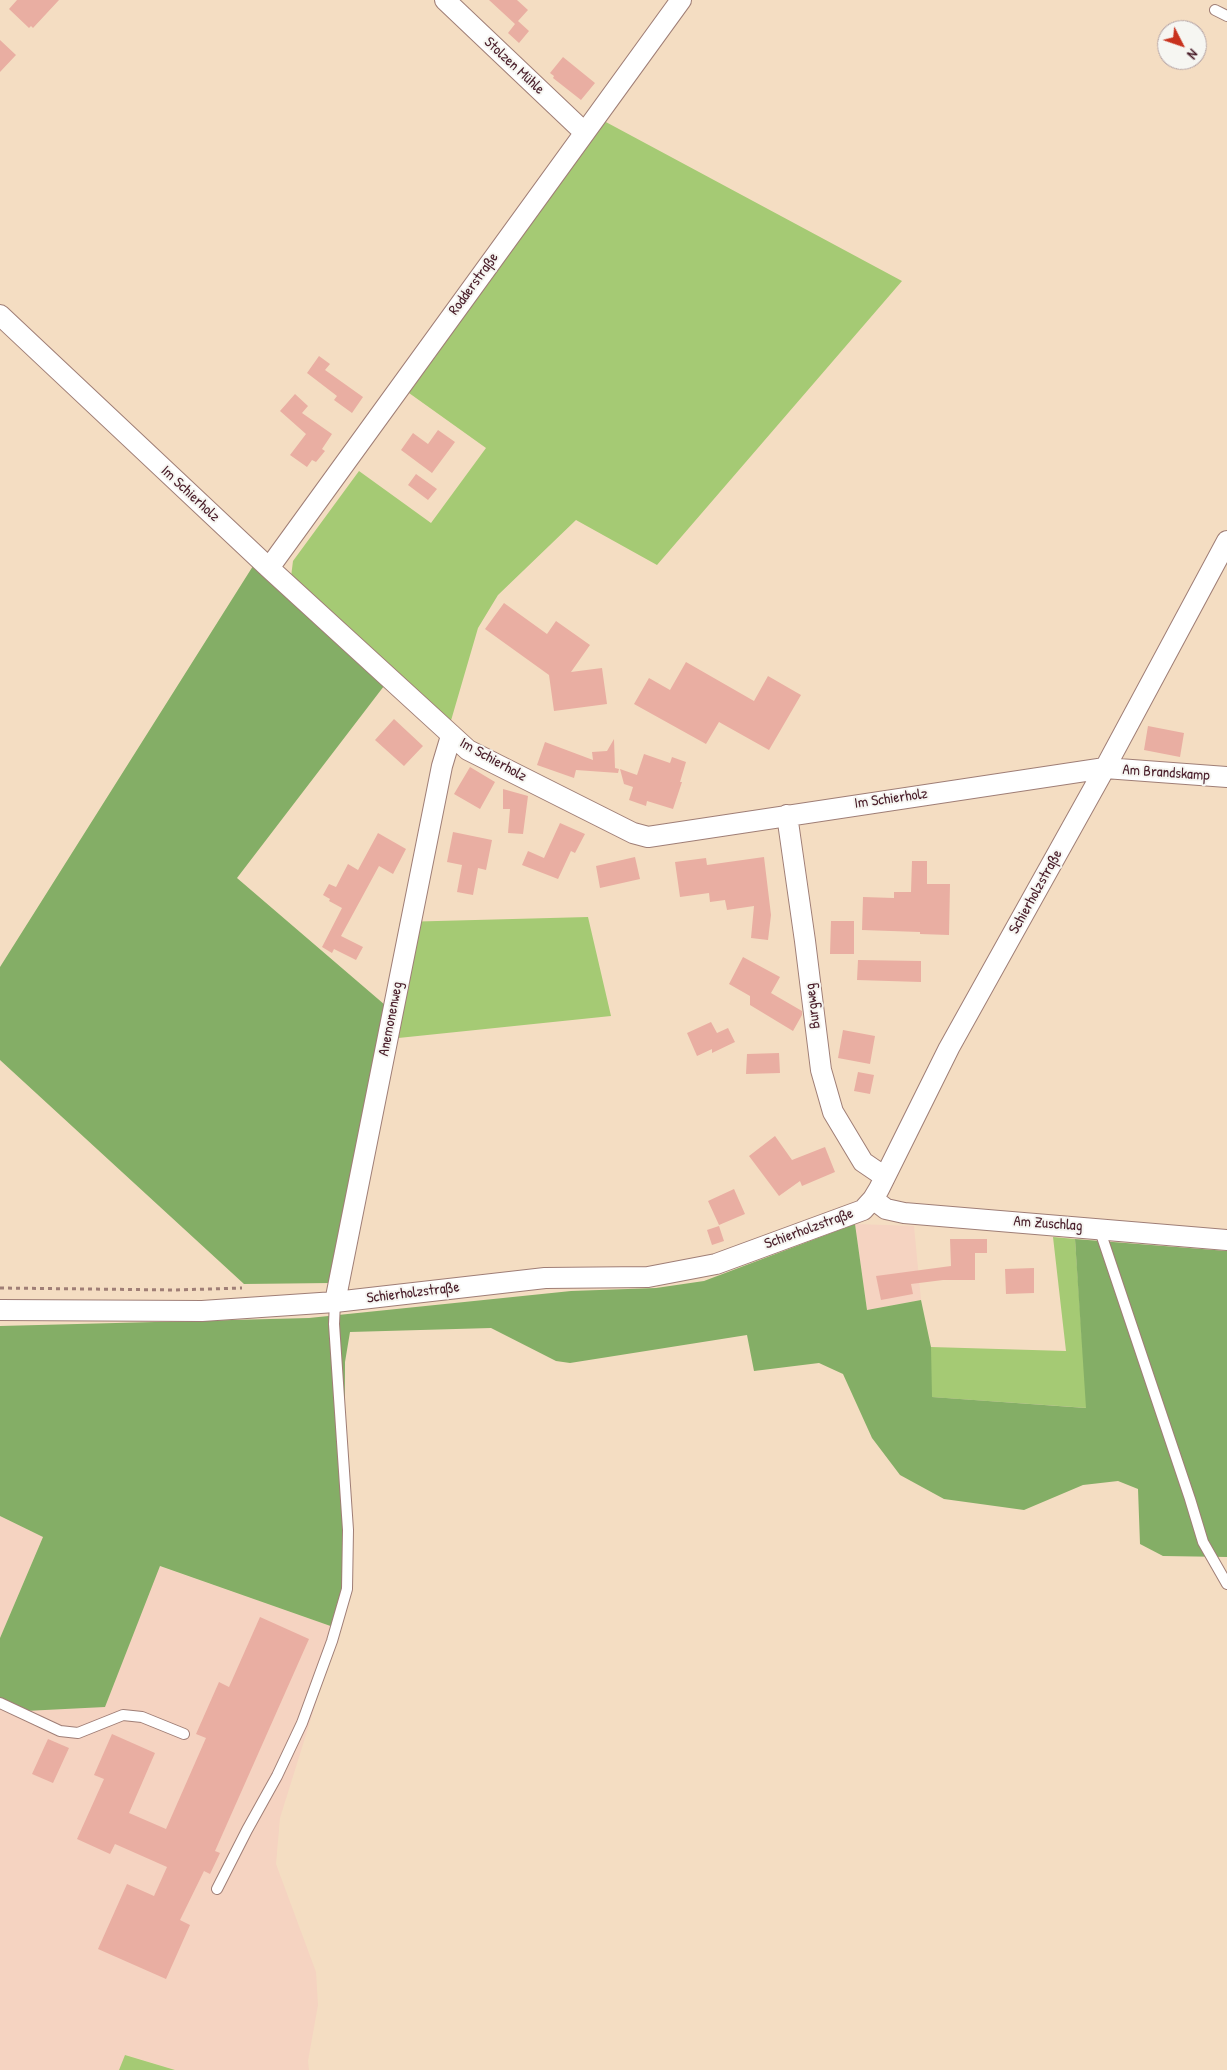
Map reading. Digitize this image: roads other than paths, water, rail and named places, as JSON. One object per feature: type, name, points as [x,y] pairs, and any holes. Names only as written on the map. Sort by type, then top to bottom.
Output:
[{"type":"street","name":"Stolzen Mühle","points":[[445,0],[584,132]]},
{"type":"street","name":"Rodderstraße","points":[[269,568],[681,0]]},
{"type":"street","name":"Im Schierholz","points":[[0,315],[269,568],[468,750],[633,834],[648,837],[787,814],[1105,768]]},
{"type":"street","name":"Schierholzstraße","points":[[0,1310],[202,1311],[335,1302],[545,1278],[648,1277],[716,1264],[863,1210],[873,1199],[885,1177],[949,1048],[1105,768],[1227,542]]},
{"type":"street","name":"Anemonenweg","points":[[335,1302],[442,766],[452,736]]},
{"type":"street","name":"Am Brandskamp","points":[[1105,768],[1227,777]]},
{"type":"street","name":"Burgweg","points":[[787,814],[821,1070],[833,1112],[863,1162],[885,1177]]},
{"type":"street","name":"Am Zuschlag","points":[[873,1199],[886,1209],[904,1213],[1227,1240]]},
{"type":"lane","points":[[1215,10],[1227,16]]},
{"type":"lane","points":[[1099,1228],[1203,1542],[1227,1584]]},
{"type":"lane","points":[[217,1889],[277,1776],[302,1723],[332,1641],[347,1589],[348,1530],[335,1334],[335,1302]]},
{"type":"lane","points":[[0,1703],[60,1731],[78,1733],[123,1715],[142,1717],[184,1734]]}]
